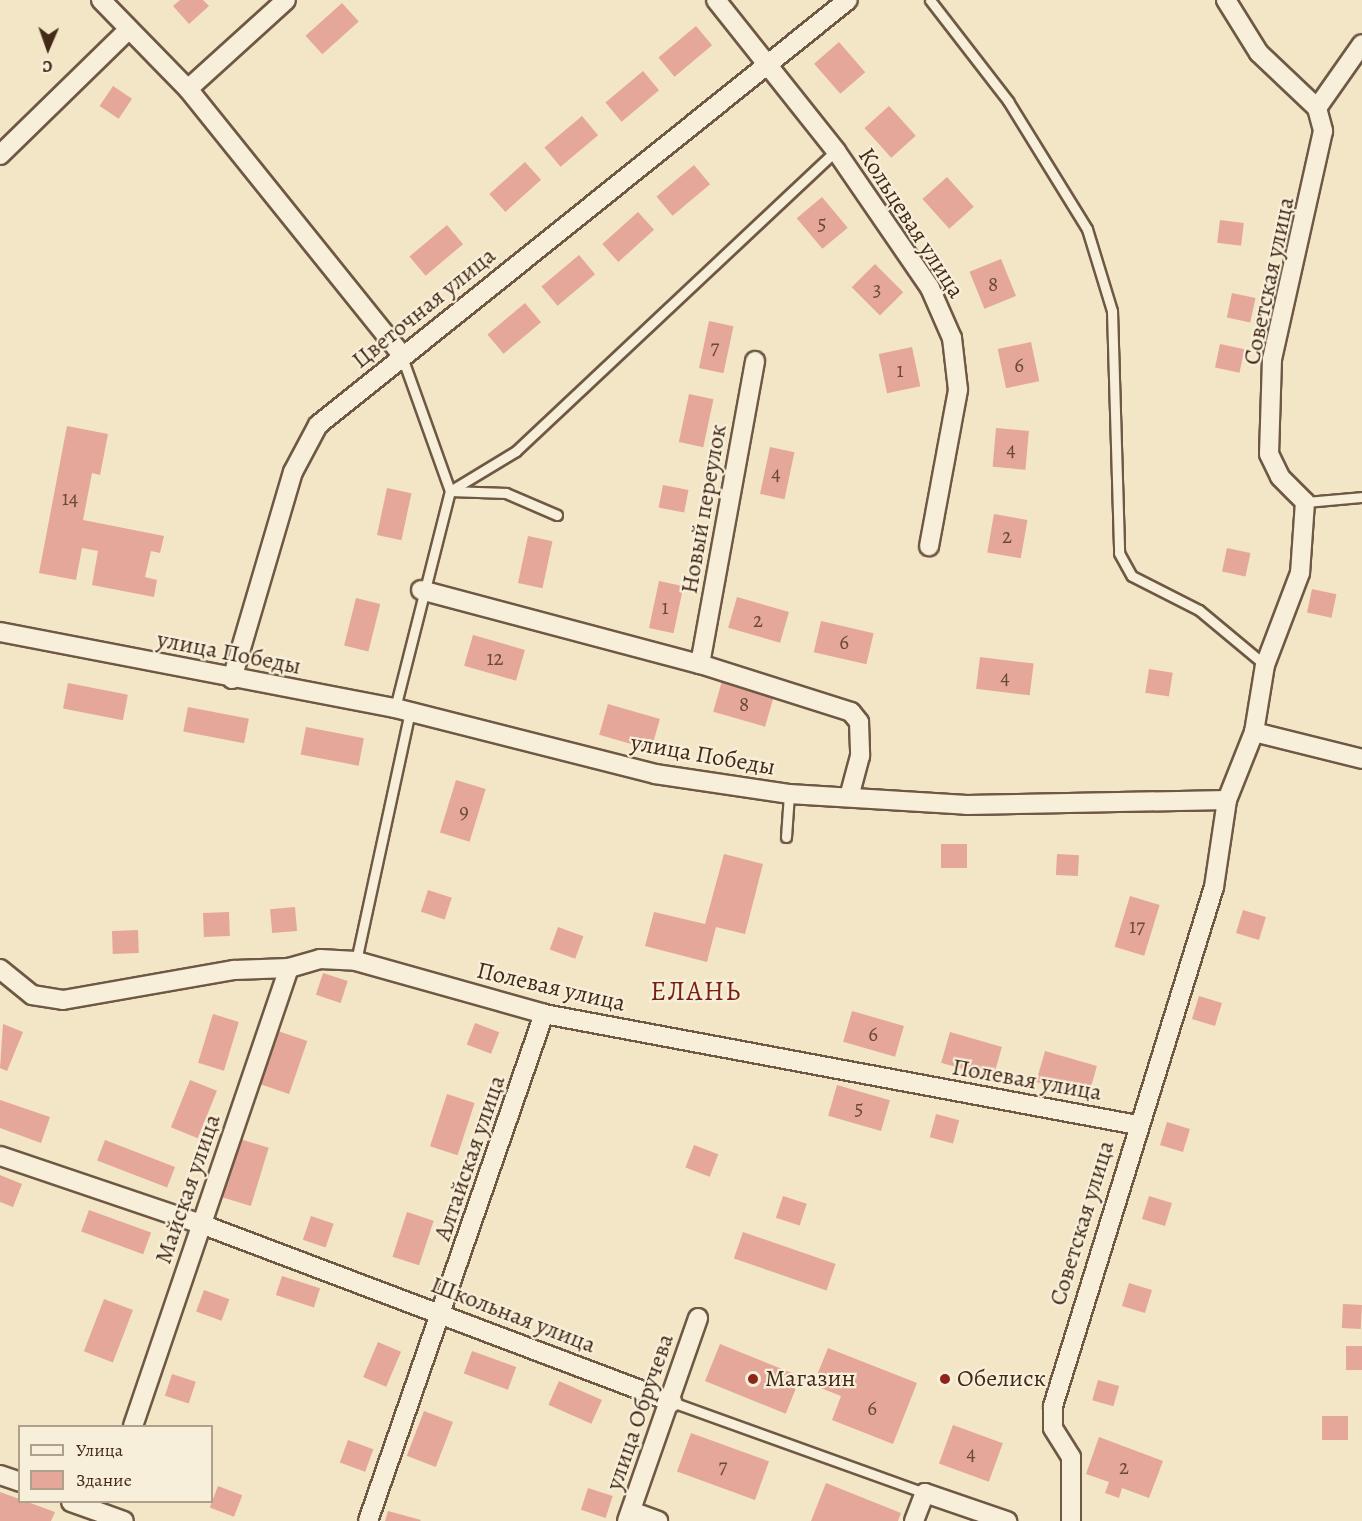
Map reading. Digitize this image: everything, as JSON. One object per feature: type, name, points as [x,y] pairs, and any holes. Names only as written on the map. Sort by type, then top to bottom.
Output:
[{"type":"street","points":[[101,0],[188,89],[401,354]]},
{"type":"street","points":[[188,89],[286,0]]},
{"type":"street","name":"Кольцевая улица","points":[[716,0],[770,61],[836,151],[930,288],[952,338],[958,390],[929,546]]},
{"type":"street","name":"Цветочная улица","points":[[232,678],[293,472],[318,425],[401,354],[849,0]]},
{"type":"street","points":[[1226,0],[1260,52],[1317,108],[1362,44]]},
{"type":"street","points":[[0,155],[128,30]]},
{"type":"street","name":"Советская улица","points":[[1305,502],[1280,477],[1269,454],[1272,359],[1319,166],[1323,131],[1317,108]]},
{"type":"street","name":"Новый переулок","points":[[700,664],[755,361]]},
{"type":"street","points":[[1227,800],[1254,732],[1265,665],[1300,573],[1305,502]]},
{"type":"street","points":[[421,590],[700,664],[856,717],[860,756],[849,797]]},
{"type":"street","name":"улица Победы","points":[[0,632],[402,710],[655,774],[789,794],[967,805],[1227,800]]},
{"type":"street","points":[[1254,732],[1362,759]]},
{"type":"street","name":"Советская улица","points":[[1071,1521],[1071,1457],[1053,1428],[1053,1406],[1137,1125],[1214,886],[1227,800]]},
{"type":"street","name":"Полевая улица","points":[[0,969],[32,995],[63,1000],[234,970],[289,968],[320,959],[356,961],[544,1014],[1137,1125]]},
{"type":"street","name":"Майская улица","points":[[133,1425],[289,968]]},
{"type":"street","name":"Алтайская улица","points":[[368,1521],[544,1014]]},
{"type":"street","name":"Школьная улица","points":[[0,1156],[201,1224],[442,1313],[672,1402]]},
{"type":"street","name":"улица Обручева","points":[[629,1516],[672,1402],[698,1318]]},
{"type":"street","points":[[0,1475],[18,1481]]},
{"type":"street","points":[[914,1521],[925,1493]]},
{"type":"street","name":"Школьная улица","points":[[925,1493],[1007,1521]]},
{"type":"street","points":[[74,1503],[124,1521]]},
{"type":"street","points":[[629,1516],[658,1521]]},
{"type":"lane","points":[[930,0],[1008,101],[1087,229],[1112,311],[1119,553],[1132,576],[1226,629],[1265,665]]},
{"type":"lane","points":[[450,491],[516,451],[836,151]]},
{"type":"lane","points":[[356,961],[402,710],[421,590],[450,491],[401,354]]},
{"type":"lane","points":[[450,491],[506,493],[557,515]]},
{"type":"lane","points":[[1305,502],[1362,497]]},
{"type":"lane","points":[[786,837],[789,794]]},
{"type":"lane","name":"Школьная улица","points":[[672,1402],[925,1493]]},
{"type":"building","points":[[180,0],[203,0],[209,6],[189,24],[173,6]]},
{"type":"building","points":[[342,3],[359,22],[322,54],[306,36]]},
{"type":"building","points":[[696,26],[712,45],[675,77],[658,57]]},
{"type":"building","points":[[839,42],[865,72],[840,94],[814,64]]},
{"type":"building","points":[[643,71],[659,90],[622,122],[605,102]]},
{"type":"building","points":[[113,86],[132,99],[119,119],[100,106]]},
{"type":"building","points":[[889,106],[916,136],[891,158],[864,128]]},
{"type":"building","points":[[582,116],[598,135],[561,167],[544,147]]},
{"type":"building","points":[[525,162],[541,180],[505,212],[489,194]]},
{"type":"building","points":[[694,165],[710,184],[673,216],[656,196]]},
{"type":"building","points":[[947,177],[974,207],[949,229],[922,199]]},
{"type":"building","points":[[822,197],[848,228],[822,249],[797,218]]},
{"type":"building","points":[[638,212],[654,230],[618,262],[602,244]]},
{"type":"building","points":[[1220,220],[1244,223],[1241,246],[1217,243]]},
{"type":"building","points":[[447,225],[463,244],[426,276],[409,256]]},
{"type":"building","points":[[579,255],[595,274],[558,306],[541,286]]},
{"type":"building","points":[[1001,259],[1016,296],[984,309],[969,272]]},
{"type":"building","points":[[875,264],[903,292],[880,316],[852,287]]},
{"type":"building","points":[[1232,293],[1255,298],[1250,322],[1227,317]]},
{"type":"building","points":[[525,303],[541,322],[504,354],[487,334]]},
{"type":"building","points":[[709,321],[733,326],[723,373],[699,368]]},
{"type":"building","points":[[1031,342],[1039,381],[1006,388],[998,349]]},
{"type":"building","points":[[1220,344],[1244,349],[1239,373],[1215,367]]},
{"type":"building","points":[[912,347],[920,386],[887,393],[879,354]]},
{"type":"building","points":[[689,394],[713,399],[703,447],[679,442]]},
{"type":"building","points":[[67,426],[108,434],[100,475],[92,473],[83,520],[164,536],[160,553],[151,551],[145,577],[157,580],[154,597],[92,585],[98,551],[82,548],[76,580],[39,573]]},
{"type":"building","points":[[996,428],[1029,431],[1025,470],[993,467]]},
{"type":"building","points":[[770,447],[794,452],[784,499],[760,494]]},
{"type":"building","points":[[663,485],[689,490],[684,513],[659,508]]},
{"type":"building","points":[[387,488],[411,493],[401,540],[377,535]]},
{"type":"building","points":[[994,514],[1027,520],[1021,558],[987,552]]},
{"type":"building","points":[[528,536],[552,541],[542,588],[518,583]]},
{"type":"building","points":[[1227,548],[1250,553],[1245,576],[1222,571]]},
{"type":"building","points":[[659,581],[683,586],[673,633],[649,628]]},
{"type":"building","points":[[1312,589],[1336,594],[1331,618],[1307,612]]},
{"type":"building","points":[[737,597],[789,612],[780,643],[728,628]]},
{"type":"building","points":[[356,598],[380,604],[368,652],[344,646]]},
{"type":"building","points":[[821,621],[874,633],[866,664],[814,652]]},
{"type":"building","points":[[473,635],[525,650],[516,681],[464,666]]},
{"type":"building","points":[[980,657],[1034,664],[1030,695],[976,689]]},
{"type":"building","points":[[1149,669],[1173,673],[1169,696],[1145,693]]},
{"type":"building","points":[[722,681],[774,696],[765,727],[713,712]]},
{"type":"building","points":[[68,683],[128,695],[123,720],[63,709]]},
{"type":"building","points":[[608,704],[660,719],[651,750],[599,735]]},
{"type":"building","points":[[188,707],[249,719],[244,743],[183,732]]},
{"type":"building","points":[[306,727],[364,738],[359,766],[301,754]]},
{"type":"building","points":[[456,780],[486,789],[470,842],[440,833]]},
{"type":"building","points":[[941,844],[967,844],[967,868],[941,868]]},
{"type":"building","points":[[724,854],[763,864],[745,934],[716,927],[707,962],[645,946],[654,912],[705,924]]},
{"type":"building","points":[[1057,854],[1079,855],[1078,876],[1056,875]]},
{"type":"building","points":[[428,890],[452,898],[445,920],[421,912]]},
{"type":"building","points":[[1130,896],[1160,905],[1144,956],[1115,947]]},
{"type":"building","points":[[295,907],[297,931],[272,933],[270,909]]},
{"type":"building","points":[[1243,910],[1266,917],[1259,940],[1236,933]]},
{"type":"building","points":[[229,912],[230,936],[204,937],[203,913]]},
{"type":"building","points":[[558,927],[583,936],[575,959],[550,950]]},
{"type":"building","points":[[138,930],[139,953],[113,954],[112,931]]},
{"type":"building","points":[[323,973],[348,981],[341,1003],[316,995]]},
{"type":"building","points":[[1199,996],[1222,1003],[1215,1026],[1192,1019]]},
{"type":"building","points":[[852,1011],[904,1026],[895,1057],[843,1042]]},
{"type":"building","points":[[213,1014],[239,1022],[224,1071],[198,1063]]},
{"type":"building","points":[[475,1023],[499,1032],[491,1054],[467,1044]]},
{"type":"building","points":[[3,1024],[23,1032],[7,1071],[0,1068]]},
{"type":"building","points":[[278,1031],[307,1041],[289,1094],[260,1084]]},
{"type":"building","points":[[950,1032],[1002,1047],[993,1078],[941,1063]]},
{"type":"building","points":[[1045,1051],[1097,1066],[1088,1097],[1036,1082]]},
{"type":"building","points":[[190,1080],[217,1091],[198,1138],[171,1127]]},
{"type":"building","points":[[837,1085],[890,1100],[881,1131],[828,1116]]},
{"type":"building","points":[[447,1094],[475,1103],[458,1155],[430,1146]]},
{"type":"building","points":[[0,1100],[50,1117],[41,1143],[0,1128]]},
{"type":"building","points":[[936,1114],[959,1120],[953,1143],[930,1137]]},
{"type":"building","points":[[1167,1122],[1190,1129],[1183,1152],[1160,1145]]},
{"type":"building","points":[[240,1139],[269,1148],[251,1206],[222,1197]]},
{"type":"building","points":[[105,1140],[175,1167],[167,1187],[97,1161]]},
{"type":"building","points":[[694,1145],[718,1154],[710,1177],[685,1167]]},
{"type":"building","points":[[0,1175],[22,1184],[13,1207],[0,1202]]},
{"type":"building","points":[[783,1196],[807,1204],[800,1226],[776,1218]]},
{"type":"building","points":[[1149,1196],[1172,1203],[1165,1226],[1142,1219]]},
{"type":"building","points":[[89,1210],[151,1233],[143,1254],[81,1232]]},
{"type":"building","points":[[407,1212],[434,1221],[419,1265],[392,1257]]},
{"type":"building","points":[[311,1216],[334,1224],[326,1247],[303,1240]]},
{"type":"building","points":[[743,1232],[836,1264],[827,1290],[734,1258]]},
{"type":"building","points":[[282,1276],[320,1288],[314,1307],[276,1295]]},
{"type":"building","points":[[1129,1283],[1152,1290],[1145,1313],[1122,1306]]},
{"type":"building","points":[[204,1290],[229,1299],[222,1321],[196,1312]]},
{"type":"building","points":[[104,1299],[133,1310],[113,1362],[84,1351]]},
{"type":"building","points":[[1343,1304],[1362,1305],[1361,1329],[1342,1328]]},
{"type":"building","points":[[378,1342],[401,1352],[386,1387],[363,1377]]},
{"type":"building","name":"Магазин","points":[[720,1344],[801,1377],[786,1414],[705,1381]]},
{"type":"building","points":[[1346,1346],[1362,1346],[1362,1370],[1346,1370]]},
{"type":"building","points":[[828,1348],[917,1383],[893,1444],[832,1420],[841,1396],[813,1385]]},
{"type":"building","points":[[472,1351],[516,1367],[508,1390],[464,1374]]},
{"type":"building","points":[[172,1374],[196,1382],[189,1404],[165,1396]]},
{"type":"building","points":[[1098,1380],[1119,1386],[1113,1406],[1092,1400]]},
{"type":"building","points":[[559,1381],[602,1400],[591,1424],[548,1405]]},
{"type":"building","points":[[424,1411],[453,1422],[436,1467],[407,1456]]},
{"type":"building","points":[[1322,1416],[1348,1416],[1348,1440],[1322,1440]]},
{"type":"building","points":[[953,1425],[1003,1443],[989,1482],[939,1464]]},
{"type":"building","points":[[691,1433],[769,1461],[755,1500],[677,1472]]},
{"type":"building","points":[[1099,1437],[1163,1461],[1149,1498],[1122,1488],[1119,1498],[1105,1493],[1109,1482],[1086,1474]]},
{"type":"building","points":[[348,1440],[373,1449],[365,1472],[340,1463]]},
{"type":"building","points":[[826,1483],[901,1513],[898,1521],[811,1521]]},
{"type":"building","points":[[218,1486],[242,1495],[234,1517],[210,1507]]},
{"type":"building","points":[[588,1488],[613,1496],[606,1518],[581,1510]]},
{"type":"building","points":[[0,1492],[18,1499],[18,1503],[30,1503],[55,1512],[51,1521],[0,1521]]},
{"type":"building","points":[[388,1511],[421,1520],[385,1521]]},
{"type":"place","name":"Магазин","points":[[753,1379]]},
{"type":"place","name":"Обелиск","points":[[945,1379]]},
{"type":"district","name":"ЕЛАНЬ","points":[[696,992]]}]
